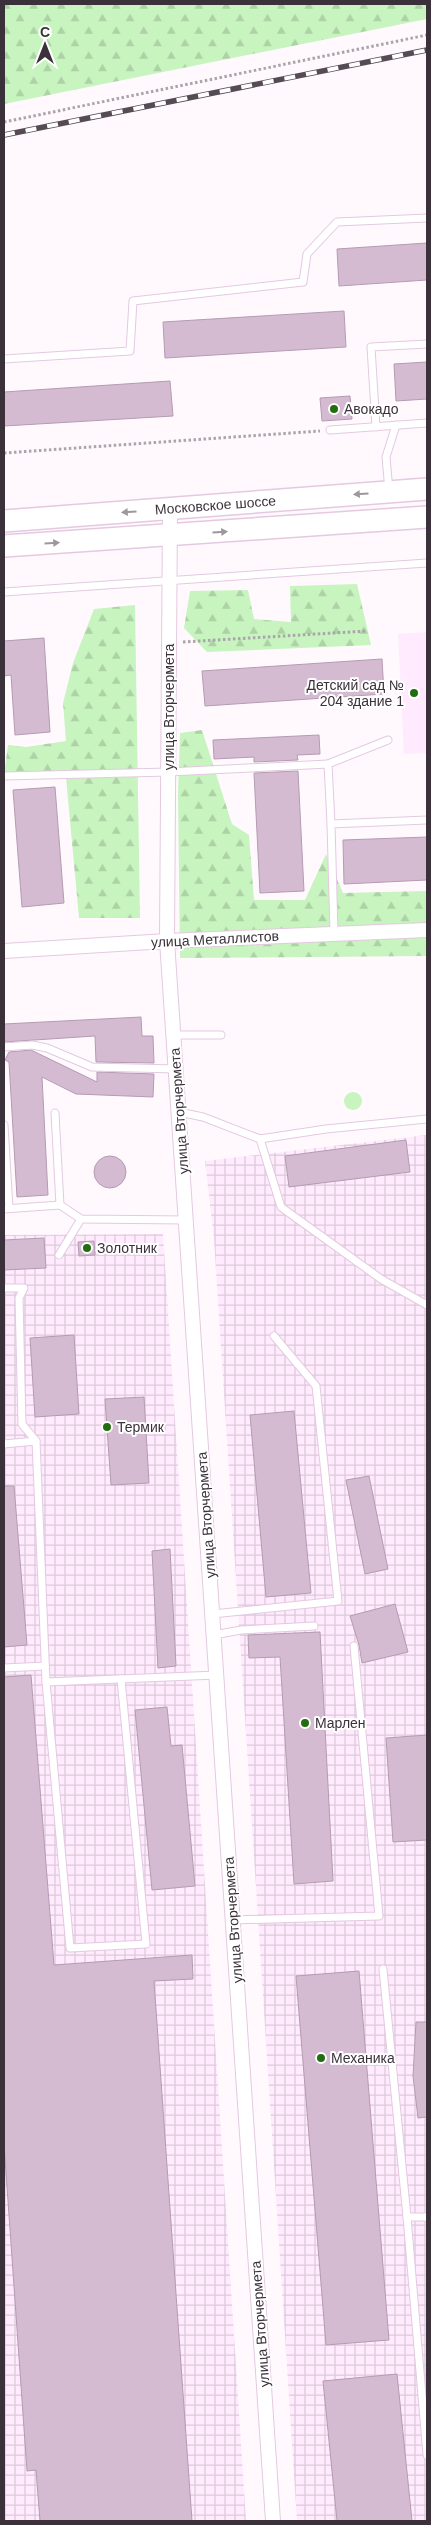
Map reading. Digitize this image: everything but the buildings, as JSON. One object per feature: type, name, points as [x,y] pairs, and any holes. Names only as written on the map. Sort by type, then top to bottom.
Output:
[{"type":"main road","name":"Московское шоссе","points":[[4,521],[427,489]]},
{"type":"main road","name":"Московское шоссе","points":[[4,546],[427,517]]},
{"type":"street","name":"улица Вторчермета","points":[[170,509],[167,941],[273,2521]]},
{"type":"street","name":"улица Металлистов","points":[[4,951],[167,941],[427,930]]},
{"type":"lane","points":[[4,359],[130,351],[133,301],[303,282],[307,254],[337,222],[427,218]]},
{"type":"lane","points":[[376,427],[371,347],[427,344]]},
{"type":"lane","points":[[330,430],[427,423]]},
{"type":"lane","points":[[389,492],[386,458],[396,425]]},
{"type":"lane","points":[[4,592],[170,579],[427,563]]},
{"type":"lane","points":[[4,776],[169,772],[328,764],[388,740]]},
{"type":"lane","points":[[328,764],[334,933]]},
{"type":"lane","points":[[331,824],[427,820]]},
{"type":"lane","points":[[173,1035],[221,1035]]},
{"type":"lane","points":[[4,1047],[32,1045],[47,1048],[92,1067],[176,1069]]},
{"type":"lane","points":[[178,1112],[203,1117],[260,1139],[326,1129],[427,1120]]},
{"type":"lane","points":[[55,1113],[60,1205]]},
{"type":"lane","points":[[4,1124],[6,1209],[60,1205],[81,1219],[186,1220]]},
{"type":"lane","points":[[260,1139],[281,1207],[380,1279],[427,1305]]},
{"type":"lane","points":[[59,1255],[81,1219]]},
{"type":"lane","points":[[4,1288],[24,1288],[19,1298],[22,1424],[36,1442],[46,1682],[70,1948],[146,1944],[121,1679]]},
{"type":"lane","points":[[213,1614],[338,1601],[316,1386],[274,1336]]},
{"type":"lane","points":[[4,1444],[36,1442]]},
{"type":"lane","points":[[214,1635],[241,1630],[314,1626]]},
{"type":"lane","points":[[233,1920],[379,1916],[354,1646]]},
{"type":"lane","points":[[4,1668],[45,1666]]},
{"type":"lane","points":[[46,1682],[217,1675]]},
{"type":"lane","points":[[383,1969],[427,2454]]},
{"type":"lane","points":[[407,2217],[427,2217]]},
{"type":"path","points":[[4,122],[427,35]]},
{"type":"path","points":[[4,453],[330,430]]},
{"type":"path","points":[[170,642],[367,631]]},
{"type":"shaded area","name":"Детский сад № 204 здание 1","points":[[427,632],[427,753],[404,754],[398,634]]},
{"type":"shaded area","points":[[427,1135],[427,2521],[297,2521],[214,1239],[205,1161]]},
{"type":"shaded area","points":[[163,1234],[246,2521],[4,2521],[4,1235]]},
{"type":"green space","points":[[4,4],[427,4],[427,19],[4,104]]},
{"type":"green space","points":[[357,584],[371,645],[207,652],[184,628],[190,591],[248,590],[254,619],[291,622],[290,586]]},
{"type":"green space","points":[[135,605],[140,918],[79,918],[66,778],[4,776],[8,745],[26,747],[66,741],[63,703],[73,663],[94,609]]},
{"type":"green space","points":[[202,730],[232,824],[249,835],[254,900],[305,900],[326,854],[343,893],[427,891],[427,956],[180,958],[178,795],[180,733]]},
{"type":"green space","points":[[353,1092],[359,1095],[362,1101],[359,1107],[353,1110],[347,1107],[344,1101],[347,1095]]},
{"type":"railway","points":[[4,135],[427,50]]},
{"type":"place","name":"Авокадо","points":[[334,409]]},
{"type":"place","name":"Детский сад № 204 здание 1","points":[[414,693]]},
{"type":"place","name":"Золотник","points":[[87,1248]]},
{"type":"place","name":"Термик","points":[[107,1427]]},
{"type":"place","name":"Марлен","points":[[305,1723]]},
{"type":"place","name":"Механика","points":[[321,2058]]}]
